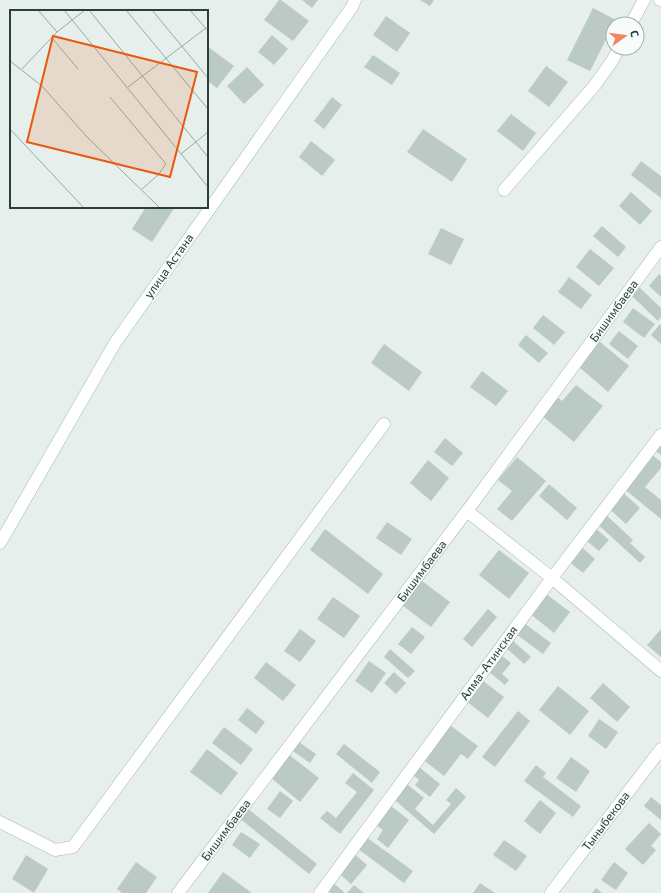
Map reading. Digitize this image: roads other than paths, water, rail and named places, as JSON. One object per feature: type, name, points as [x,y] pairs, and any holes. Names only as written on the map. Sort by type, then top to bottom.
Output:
[{"type":"street","name":"улица Астана","points":[[0,543],[116,343],[352,7],[355,0]]},
{"type":"street","points":[[635,16],[644,0]]},
{"type":"street","points":[[504,190],[595,85],[615,56]]},
{"type":"street","name":"Бишимбаева","points":[[178,893],[468,511],[661,247]]},
{"type":"street","points":[[0,822],[55,850],[73,847],[384,424]]},
{"type":"street","name":"Алма-Атинская","points":[[320,893],[552,578],[661,435]]},
{"type":"street","points":[[468,511],[552,578],[661,671]]},
{"type":"street","name":"Тыныбекова","points":[[551,893],[661,749]]}]
